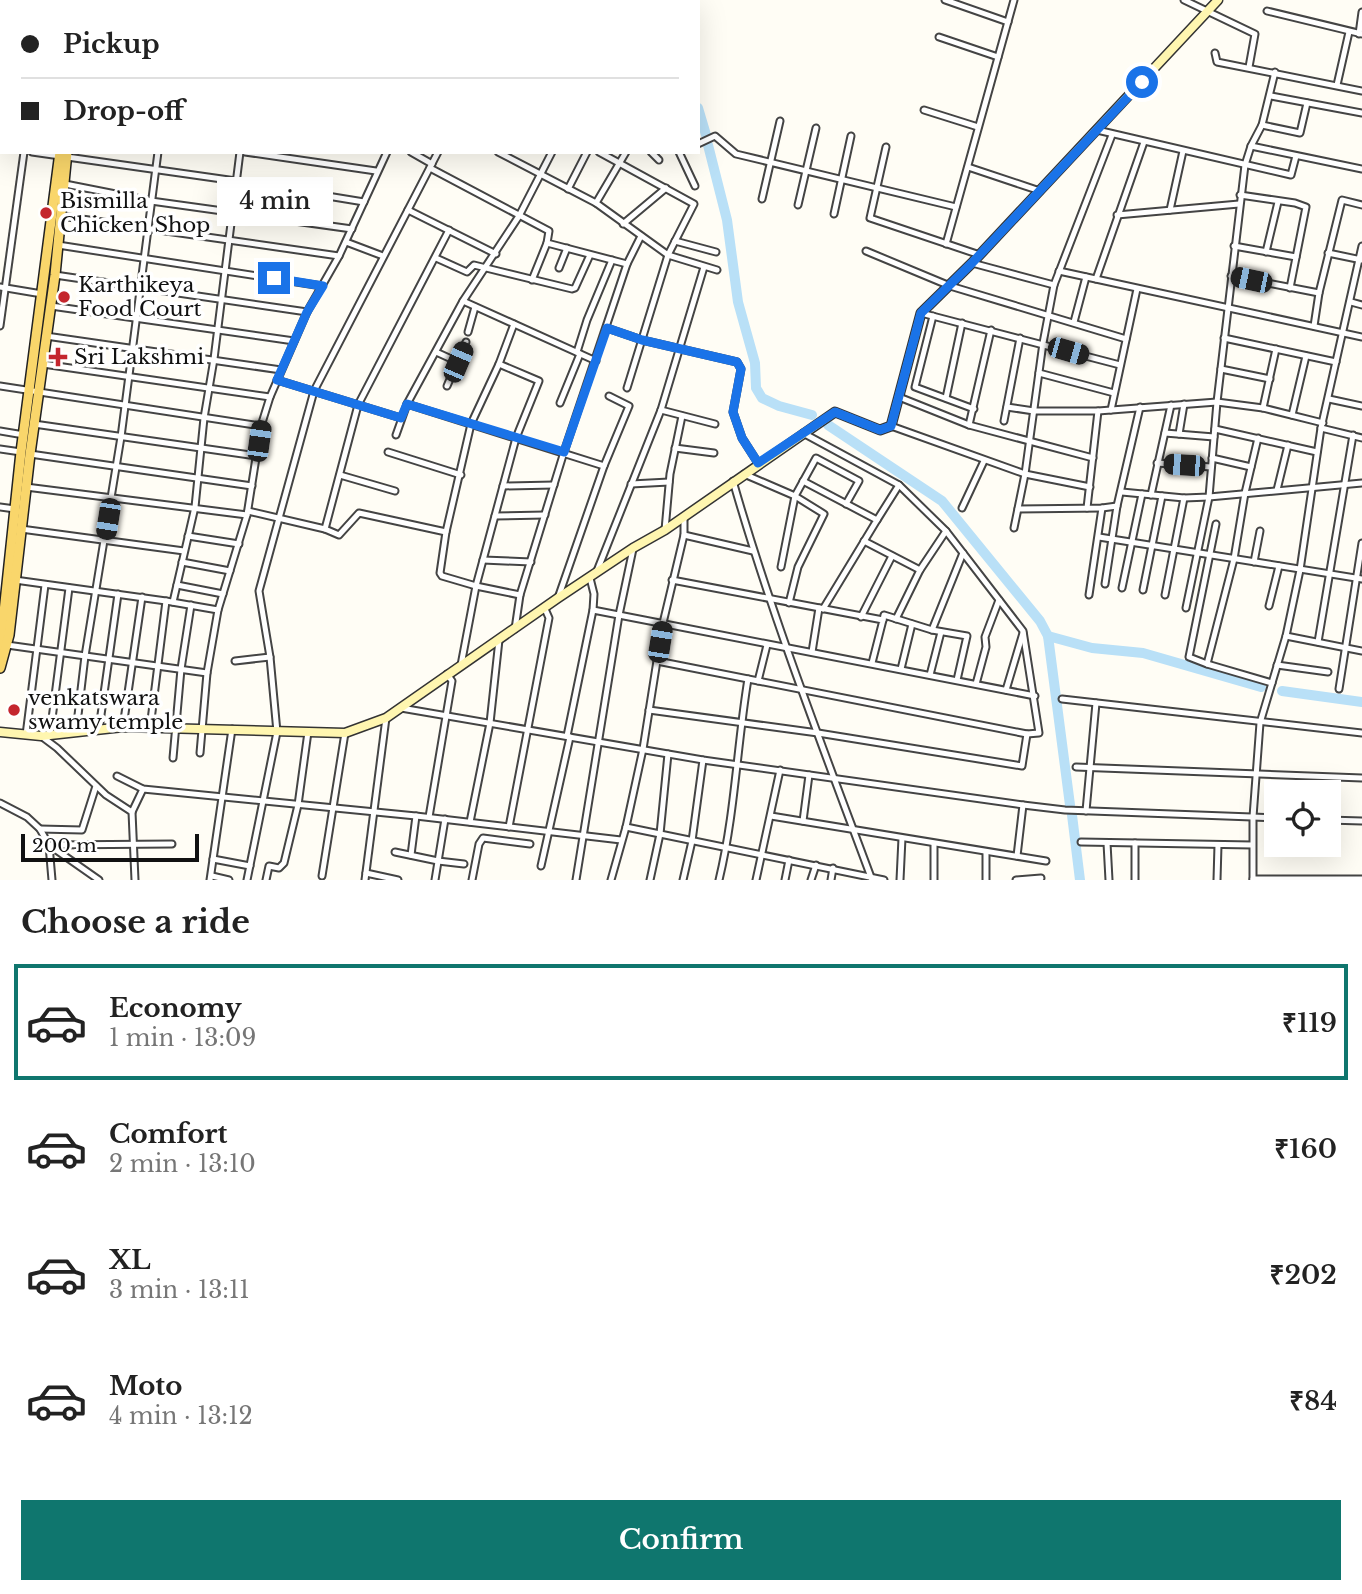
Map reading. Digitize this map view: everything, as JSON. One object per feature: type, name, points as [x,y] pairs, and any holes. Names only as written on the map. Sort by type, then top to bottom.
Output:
[{"type":"main road","points":[[0,732],[46,735],[124,727],[345,733],[386,718],[558,598],[665,530],[835,412],[880,430],[891,426],[921,313],[980,255],[1218,0]]},
{"type":"main road","points":[[0,668],[15,580],[26,487],[24,435],[43,364],[55,275],[65,184],[63,154]]},
{"type":"main road","points":[[4,647],[0,633],[5,552],[34,424],[42,294],[63,154]]},
{"type":"street","points":[[945,0],[1008,22]]},
{"type":"street","points":[[947,244],[1014,0]]},
{"type":"street","points":[[1184,0],[1255,34],[1249,67]]},
{"type":"street","points":[[1267,11],[1361,34],[1362,12]]},
{"type":"street","points":[[1337,85],[1349,32]]},
{"type":"street","points":[[939,37],[998,57]]},
{"type":"street","points":[[1215,53],[1217,62],[1362,91]]},
{"type":"street","points":[[1186,608],[1209,497],[1240,195],[1245,165],[1262,125],[1275,72]]},
{"type":"street","points":[[1271,96],[1362,113]]},
{"type":"street","points":[[1262,125],[1300,133],[1307,103]]},
{"type":"street","points":[[924,110],[978,127]]},
{"type":"street","points":[[762,199],[780,121]]},
{"type":"street","points":[[798,205],[817,128]]},
{"type":"street","points":[[1097,131],[1292,175],[1296,156]]},
{"type":"street","points":[[1014,528],[1054,285],[1112,135]]},
{"type":"street","points":[[700,143],[715,136],[736,154],[956,207]]},
{"type":"street","points":[[834,214],[851,136]]},
{"type":"street","points":[[1096,279],[1144,142]]},
{"type":"street","points":[[1251,146],[1362,169]]},
{"type":"street","points":[[886,147],[870,218],[980,255]]},
{"type":"street","points":[[1170,210],[1183,151]]},
{"type":"street","points":[[0,326],[3,288],[24,154]]},
{"type":"street","points":[[63,154],[363,202]]},
{"type":"street","points":[[76,732],[85,656],[117,466],[158,154]]},
{"type":"street","points":[[150,728],[170,601],[177,585],[195,508],[204,418],[236,181],[243,154]]},
{"type":"street","points":[[257,154],[376,171]]},
{"type":"street","points":[[200,753],[207,673],[218,610],[247,513],[261,426],[270,397],[307,312],[346,242],[386,154]]},
{"type":"street","points":[[414,154],[549,231],[533,280]]},
{"type":"street","points":[[247,880],[277,732],[270,657],[259,591],[314,391],[437,154]]},
{"type":"street","points":[[502,154],[596,203],[668,255],[717,270]]},
{"type":"street","points":[[396,435],[407,404],[463,301],[519,216],[551,154]]},
{"type":"street","points":[[568,189],[586,154]]},
{"type":"street","points":[[604,154],[694,204],[668,255],[627,388]]},
{"type":"street","points":[[596,203],[625,154]]},
{"type":"street","points":[[653,154],[659,160]]},
{"type":"street","points":[[680,154],[695,186]]},
{"type":"street","points":[[968,167],[1040,191]]},
{"type":"street","points":[[65,184],[151,201],[352,229]]},
{"type":"street","points":[[623,223],[666,188]]},
{"type":"street","points":[[1240,195],[1306,207],[1290,288]]},
{"type":"street","points":[[1314,326],[1319,293],[1342,200],[1362,205]]},
{"type":"street","points":[[1266,252],[1278,202]]},
{"type":"street","points":[[1117,215],[1239,204]]},
{"type":"street","points":[[408,209],[496,254]]},
{"type":"street","points":[[61,216],[339,256]]},
{"type":"street","points":[[325,529],[358,405],[449,230]]},
{"type":"street","points":[[514,629],[520,595],[564,452],[627,264],[641,236]]},
{"type":"street","points":[[675,241],[716,252]]},
{"type":"street","points":[[346,242],[383,256]]},
{"type":"street","points":[[547,243],[627,264]]},
{"type":"street","points":[[58,245],[323,286]]},
{"type":"street","points":[[1234,246],[1296,257]]},
{"type":"street","points":[[1362,246],[1322,425],[1300,570],[1286,636],[1260,723],[1252,845],[1253,880],[1362,878]]},
{"type":"street","points":[[559,268],[567,248]]},
{"type":"street","points":[[866,251],[950,286],[1126,339]]},
{"type":"street","points":[[0,252],[9,254]]},
{"type":"street","points":[[1328,253],[1361,260]]},
{"type":"street","points":[[436,258],[467,272],[474,265],[572,289],[575,288],[590,254]]},
{"type":"street","points":[[560,403],[587,320],[612,260]]},
{"type":"street","points":[[972,263],[1054,285]]},
{"type":"street","points":[[541,866],[593,610],[593,577],[661,410],[704,267]]},
{"type":"street","points":[[1059,271],[1362,337]]},
{"type":"street","points":[[55,275],[307,312]]},
{"type":"street","points":[[1231,276],[1319,293]]},
{"type":"street","points":[[1074,322],[1086,277]]},
{"type":"street","points":[[3,288],[42,294]]},
{"type":"street","points":[[1111,410],[1138,289]]},
{"type":"street","points":[[463,301],[596,361]]},
{"type":"street","points":[[1351,302],[1362,305]]},
{"type":"street","points":[[50,306],[294,341]]},
{"type":"street","points":[[468,332],[475,307]]},
{"type":"street","points":[[921,313],[1120,365]]},
{"type":"street","points":[[933,316],[915,387],[974,409]]},
{"type":"street","points":[[946,398],[962,323]]},
{"type":"street","points":[[514,324],[471,424],[446,532],[440,573],[442,576],[476,586],[520,595]]},
{"type":"street","points":[[607,328],[642,340],[728,358],[740,365],[733,412],[742,438],[758,463]]},
{"type":"street","points":[[969,425],[991,330]]},
{"type":"street","points":[[46,336],[281,370]]},
{"type":"street","points":[[1004,421],[1020,338]]},
{"type":"street","points":[[1224,338],[1336,362]]},
{"type":"street","points":[[447,386],[466,342]]},
{"type":"street","points":[[1264,408],[1276,349]]},
{"type":"street","points":[[436,352],[458,362]]},
{"type":"street","points":[[1292,415],[1306,356]]},
{"type":"street","points":[[43,364],[270,397]]},
{"type":"street","points":[[461,666],[476,586],[516,438],[539,381],[499,364]]},
{"type":"street","points":[[1221,369],[1270,379]]},
{"type":"street","points":[[1039,373],[1114,393]]},
{"type":"street","points":[[277,380],[401,418]]},
{"type":"street","points":[[0,386],[261,426]]},
{"type":"street","points":[[558,598],[604,466],[629,406],[609,396]]},
{"type":"street","points":[[899,397],[969,425],[1093,458]]},
{"type":"street","points":[[1329,399],[1361,406],[1362,398]]},
{"type":"street","points":[[1007,407],[1034,411],[1098,411],[1217,402],[1264,408],[1362,438]]},
{"type":"street","points":[[407,404],[604,466]]},
{"type":"street","points":[[1179,434],[1184,404]]},
{"type":"street","points":[[1151,495],[1171,405]]},
{"type":"street","points":[[1105,584],[1117,506],[1140,407]]},
{"type":"street","points":[[661,410],[715,424]]},
{"type":"street","points":[[1087,508],[1098,411]]},
{"type":"street","points":[[665,530],[669,482],[682,416]]},
{"type":"street","points":[[34,424],[257,456]]},
{"type":"street","points":[[891,426],[1025,474],[1090,487]]},
{"type":"street","points":[[1215,429],[1317,452]]},
{"type":"street","points":[[0,431],[24,435]]},
{"type":"street","points":[[657,661],[1027,734],[1039,733],[1023,631],[946,531],[900,485],[803,433]]},
{"type":"street","points":[[1165,433],[1214,437]]},
{"type":"street","points":[[1318,642],[1353,436]]},
{"type":"street","points":[[1207,664],[1234,559],[1258,438]]},
{"type":"street","points":[[1277,491],[1288,445]]},
{"type":"street","points":[[675,448],[714,453]]},
{"type":"street","points":[[0,449],[252,486]]},
{"type":"street","points":[[388,452],[461,475]]},
{"type":"street","points":[[781,567],[795,496],[816,458],[859,481],[846,504]]},
{"type":"street","points":[[1212,458],[1251,467]]},
{"type":"street","points":[[962,508],[984,461]]},
{"type":"street","points":[[1157,463],[1211,467]]},
{"type":"street","points":[[744,474],[795,496],[824,514],[798,567],[789,603]]},
{"type":"street","points":[[341,475],[395,491]]},
{"type":"street","points":[[733,481],[753,551],[800,688],[871,878]]},
{"type":"street","points":[[803,481],[877,520]]},
{"type":"street","points":[[631,484],[669,482]]},
{"type":"street","points":[[1122,492],[1184,498],[1362,483]]},
{"type":"street","points":[[503,486],[554,485]]},
{"type":"street","points":[[811,652],[821,608],[900,485]]},
{"type":"street","points":[[26,487],[247,513],[325,529],[339,535],[359,513],[446,532]]},
{"type":"street","points":[[1122,588],[1142,494]]},
{"type":"street","points":[[1143,590],[1163,496]]},
{"type":"street","points":[[1165,595],[1184,498]]},
{"type":"street","points":[[1018,509],[1117,506]]},
{"type":"street","points":[[0,507],[15,509]]},
{"type":"street","points":[[1089,595],[1102,508]]},
{"type":"street","points":[[495,516],[545,514]]},
{"type":"street","points":[[611,880],[643,749],[663,623],[684,535],[684,516]]},
{"type":"street","points":[[1216,524],[1212,555],[1189,657],[1272,682]]},
{"type":"street","points":[[21,529],[184,551]]},
{"type":"street","points":[[896,619],[920,570],[946,531]]},
{"type":"street","points":[[1254,562],[1260,531]]},
{"type":"street","points":[[684,535],[753,551]]},
{"type":"street","points":[[188,536],[239,544]]},
{"type":"street","points":[[1099,537],[1359,579]]},
{"type":"street","points":[[864,541],[920,570]]},
{"type":"street","points":[[1339,689],[1344,648],[1359,579],[1362,542]]},
{"type":"street","points":[[576,880],[619,615],[633,548]]},
{"type":"street","points":[[932,630],[963,553]]},
{"type":"street","points":[[861,617],[892,556]]},
{"type":"street","points":[[483,559],[531,562]]},
{"type":"street","points":[[182,562],[230,571]]},
{"type":"street","points":[[1269,606],[1279,566]]},
{"type":"street","points":[[15,580],[218,610]]},
{"type":"street","points":[[672,580],[883,620]]},
{"type":"street","points":[[26,735],[45,585]]},
{"type":"street","points":[[177,585],[223,594]]},
{"type":"street","points":[[69,588],[46,735],[106,795],[132,811]]},
{"type":"street","points":[[99,729],[118,594]]},
{"type":"street","points":[[124,727],[142,597]]},
{"type":"street","points":[[976,684],[986,647],[985,637],[999,600]]},
{"type":"street","points":[[173,758],[181,669],[191,605]]},
{"type":"street","points":[[509,827],[549,618],[545,609]]},
{"type":"street","points":[[593,610],[1035,696]]},
{"type":"street","points":[[872,663],[884,615],[932,630],[967,636],[957,680]]},
{"type":"street","points":[[901,669],[912,624]]},
{"type":"street","points":[[1006,690],[1023,631]]},
{"type":"street","points":[[930,675],[941,632]]},
{"type":"street","points":[[1286,636],[1362,651]]},
{"type":"street","points":[[470,822],[490,723],[499,640]]},
{"type":"street","points":[[758,681],[767,645]]},
{"type":"street","points":[[4,647],[38,649],[207,673]]},
{"type":"street","points":[[235,661],[270,657]]},
{"type":"street","points":[[1278,665],[1328,672]]},
{"type":"street","points":[[429,817],[452,681],[447,674]]},
{"type":"street","points":[[719,880],[727,847],[740,723],[748,679]]},
{"type":"street","points":[[1062,699],[1362,733]]},
{"type":"street","points":[[1086,811],[1096,703]]},
{"type":"street","points":[[397,708],[703,760],[1023,805],[1086,811],[1264,817]]},
{"type":"street","points":[[649,710],[818,733],[1022,766],[1027,734]]},
{"type":"street","points":[[386,718],[365,877],[398,880]]},
{"type":"street","points":[[229,880],[211,878],[232,729]]},
{"type":"street","points":[[266,880],[269,866],[279,868],[284,863],[298,805],[308,732]]},
{"type":"street","points":[[322,876],[345,733]]},
{"type":"street","points":[[650,880],[660,834],[668,754]]},
{"type":"street","points":[[683,880],[692,841],[703,760]]},
{"type":"street","points":[[1076,767],[1362,778]]},
{"type":"street","points":[[755,880],[780,770]]},
{"type":"street","points":[[803,821],[809,775]]},
{"type":"street","points":[[117,776],[144,789],[429,817],[621,841]]},
{"type":"street","points":[[40,829],[82,830],[96,786]]},
{"type":"street","points":[[135,880],[132,811],[144,789]]},
{"type":"street","points":[[0,803],[27,817],[40,829],[49,845],[52,880]]},
{"type":"street","points":[[1017,856],[1023,805]]},
{"type":"street","points":[[411,855],[416,816]]},
{"type":"street","points":[[771,816],[1046,861]]},
{"type":"street","points":[[435,880],[444,819]]},
{"type":"street","points":[[1341,820],[1362,821]]},
{"type":"street","points":[[626,827],[884,880]]},
{"type":"street","points":[[472,880],[479,844],[483,838],[530,844]]},
{"type":"street","points":[[900,880],[902,838]]},
{"type":"street","points":[[1081,842],[1252,845]]},
{"type":"street","points":[[1107,843],[1109,880]]},
{"type":"street","points":[[1135,843],[1135,880]]},
{"type":"street","points":[[49,845],[172,844]]},
{"type":"street","points":[[934,844],[934,880]]},
{"type":"street","points":[[49,845],[100,880]]},
{"type":"street","points":[[1217,880],[1218,845]]},
{"type":"street","points":[[395,852],[438,862],[464,864]]},
{"type":"street","points":[[986,852],[986,880]]},
{"type":"street","points":[[213,859],[250,866]]},
{"type":"street","points":[[785,880],[789,860]]},
{"type":"street","points":[[811,880],[816,865]]},
{"type":"street","points":[[831,880],[833,868]]},
{"type":"street","points":[[1016,880],[1041,878]]},
{"type":"waterway","points":[[700,115],[706,135]]},
{"type":"waterway","points":[[708,145],[727,220],[738,302],[755,363],[756,388],[762,398],[779,406],[812,415]]},
{"type":"waterway","points":[[828,425],[942,501],[1040,621],[1048,636],[1070,805]]},
{"type":"waterway","points":[[1048,636],[1092,648],[1143,653],[1261,687]]},
{"type":"waterway","points":[[1282,691],[1362,702]]},
{"type":"waterway","points":[[1072,815],[1080,880]]},
{"type":"place","name":"Bismilla Chicken Shop","points":[[46,213]]},
{"type":"place","name":"Karthikeya Food Court","points":[[64,297]]},
{"type":"place","name":"Sri Lakshmi","points":[[58,357]]},
{"type":"place","name":"venkatswara swamy temple","points":[[14,710]]},
{"type":"route","points":[[274,278],[323,286],[307,312],[277,380],[401,418],[407,404],[564,452],[607,328],[642,340],[737,362],[741,369],[733,412],[742,438],[758,463],[835,412],[880,430],[891,426],[921,313],[950,286],[1142,82]]}]
